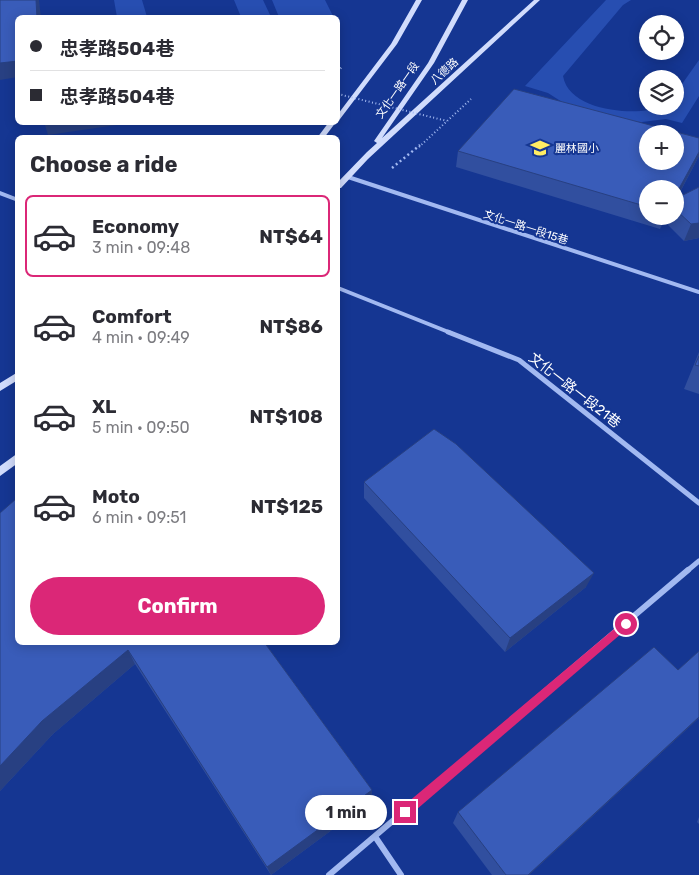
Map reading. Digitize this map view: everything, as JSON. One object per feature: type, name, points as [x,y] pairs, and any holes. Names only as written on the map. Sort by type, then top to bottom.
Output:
[{"type":"main road","points":[[340,115],[394,44],[419,0]]},
{"type":"main road","name":"文化一路一段","points":[[340,184],[366,157],[431,63],[465,0]]},
{"type":"main road","name":"八德路","points":[[366,157],[536,0]]},
{"type":"main road","points":[[322,135],[331,125]]},
{"type":"main road","points":[[0,388],[15,378]]},
{"type":"main road","points":[[0,472],[15,460]]},
{"type":"street","name":"文化一路一段15巷","points":[[348,177],[699,292]]},
{"type":"street","points":[[0,193],[15,199]]},
{"type":"street","name":"文化一路一段21巷","points":[[340,289],[519,360],[699,503]]},
{"type":"street","points":[[329,875],[376,838],[699,560]]},
{"type":"street","points":[[376,838],[401,875]]},
{"type":"path","points":[[340,94],[446,121]]},
{"type":"path","points":[[423,143],[471,99]]},
{"type":"shaded area","points":[[114,0],[142,0],[146,15],[117,15]]},
{"type":"shaded area","points":[[234,0],[263,0],[270,15],[240,15]]},
{"type":"shaded area","points":[[272,0],[325,0],[332,15],[278,15]]},
{"type":"shaded area","points":[[606,0],[631,0],[623,5],[563,76],[567,86],[583,101],[606,109],[639,111],[639,115],[684,115],[684,81],[699,60],[699,96],[682,123],[666,119],[642,122],[615,121],[573,109],[548,93],[525,86]]},
{"type":"building","points":[[0,0],[36,0],[37,15],[15,15],[15,61],[0,63]]},
{"type":"building","points":[[514,89],[650,125],[639,125],[639,170],[684,170],[684,134],[699,138],[699,152],[684,180],[639,180],[639,204],[458,151]]},
{"type":"building","points":[[699,187],[699,223],[691,224],[684,217],[684,194]]},
{"type":"building","points":[[699,356],[699,366],[695,365]]},
{"type":"building","points":[[434,429],[456,444],[594,573],[510,638],[364,482]]},
{"type":"building","points":[[15,500],[15,645],[266,645],[372,790],[267,867],[128,650],[42,721],[0,766],[0,513]]},
{"type":"building","points":[[654,647],[678,670],[699,651],[699,717],[528,875],[506,875],[458,812]]},
{"type":"place","name":"麗林國小","points":[[540,148]]},
{"type":"route","points":[[405,812],[626,624]]}]
